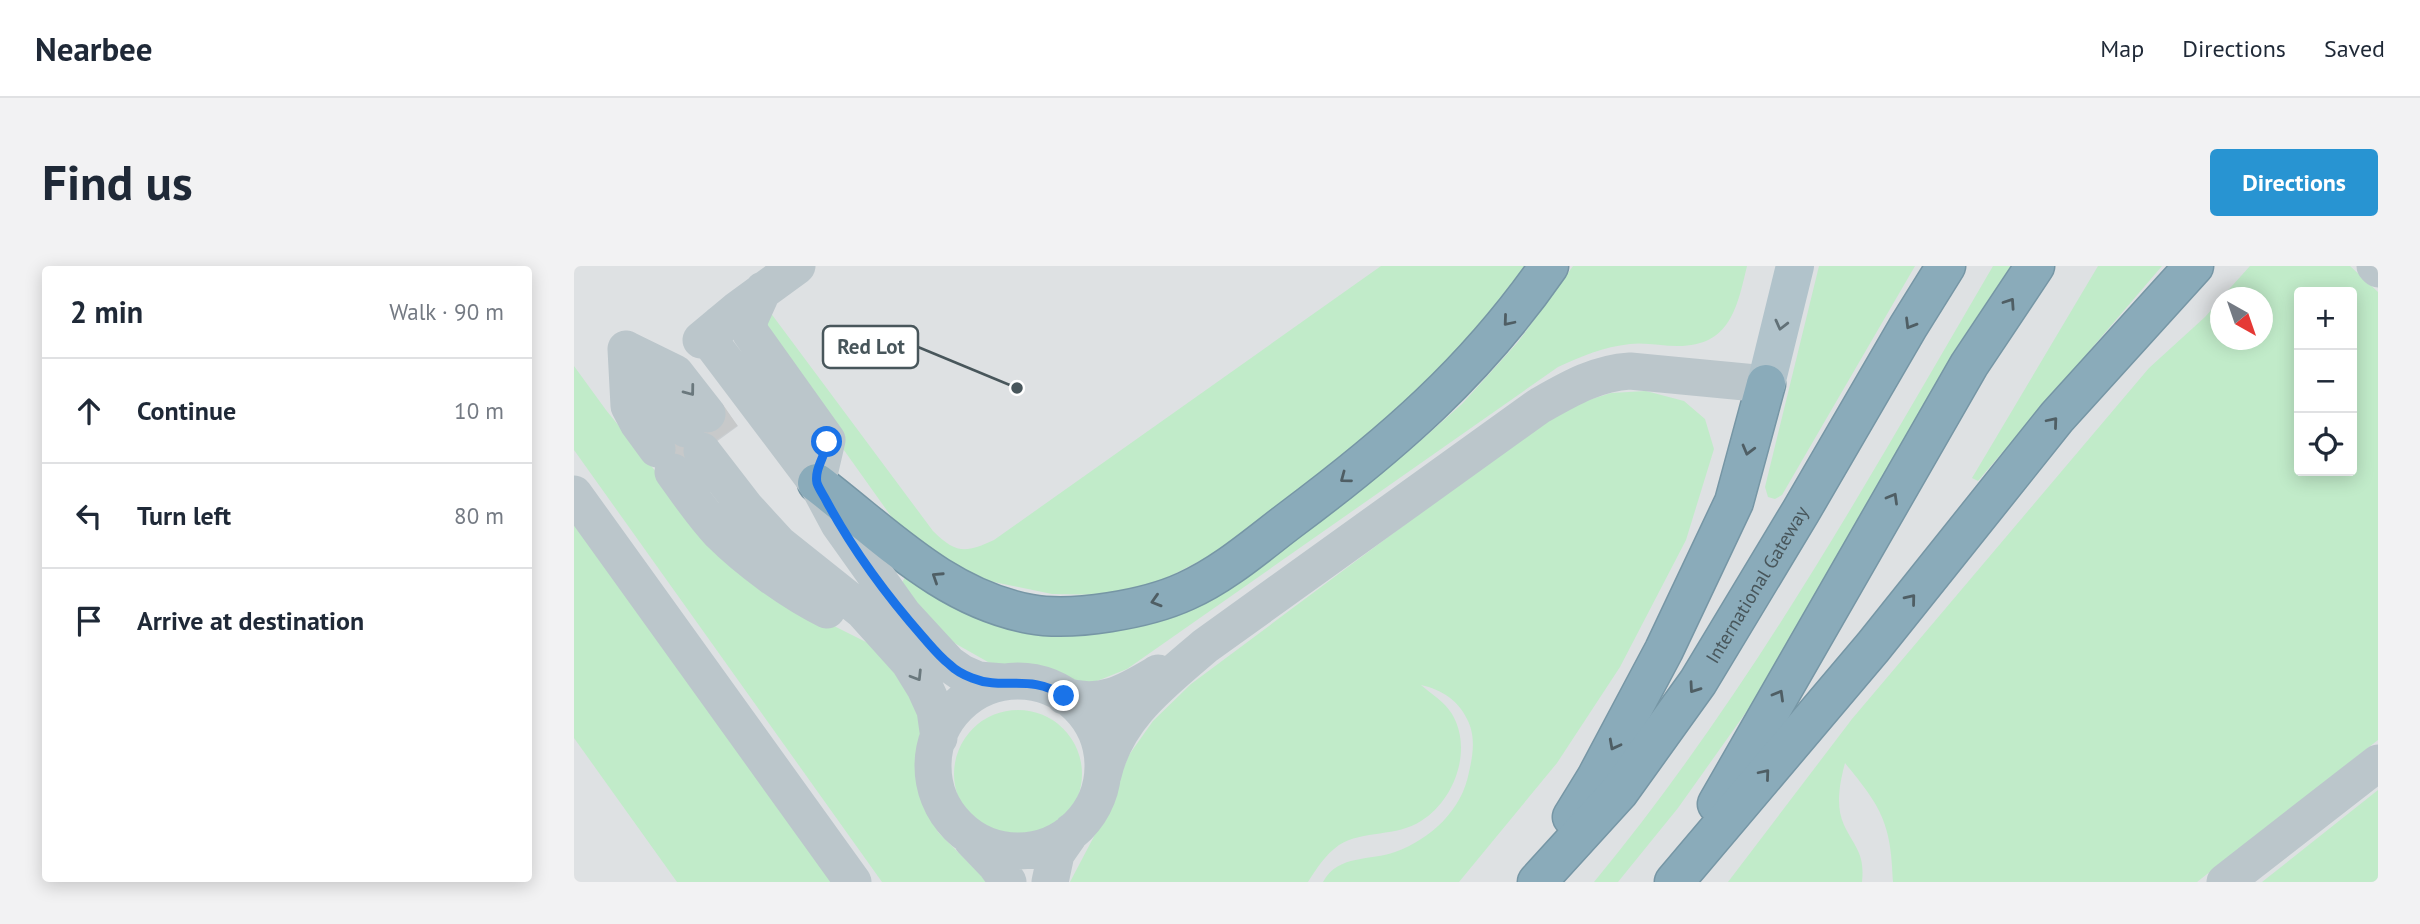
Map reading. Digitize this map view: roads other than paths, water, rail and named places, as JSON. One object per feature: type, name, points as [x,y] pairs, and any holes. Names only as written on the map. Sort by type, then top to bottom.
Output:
[{"type":"highway","points":[[818,475],[931,573],[954,588],[978,598],[1032,614],[1060,615],[1120,610],[1151,604],[1185,592],[1217,575],[1364,465],[1470,366],[1528,296],[1549,266]]},
{"type":"highway","name":"International Gateway","points":[[1537,882],[1619,792],[1698,682],[1946,266]]},
{"type":"highway","points":[[1673,882],[1969,365],[2035,266]]},
{"type":"highway","points":[[1673,882],[1873,647],[2057,417],[2194,266]]},
{"type":"highway","points":[[1531,882],[1596,778],[1664,650],[1734,502],[1766,384]]},
{"type":"main road","points":[[1766,384],[1795,266]]},
{"type":"street","points":[[757,290],[704,337],[696,353],[777,466],[818,475]]},
{"type":"street","points":[[757,290],[749,321],[750,332],[825,437],[827,444],[818,475],[839,524],[852,543],[903,614],[949,664],[969,677],[1003,682],[1028,682],[1053,688],[1074,702],[1090,721],[1101,747],[1103,775]]},
{"type":"street","points":[[689,444],[675,373],[626,349],[629,406],[638,423],[689,444],[779,544],[863,611],[909,662],[925,688],[935,710],[939,738]]},
{"type":"street","points":[[1003,682],[979,691],[958,706],[943,726],[934,751],[933,778],[941,804],[964,832],[978,842],[1004,850],[1031,851],[1058,842],[1080,825],[1095,802],[1111,747],[1131,715],[1166,679],[1205,646],[1523,416],[1586,380],[1630,370],[1766,384]]},
{"type":"street","points":[[574,494],[853,882]]},
{"type":"street","points":[[1064,696],[1096,701],[1112,697],[1205,646]]},
{"type":"street","points":[[2225,882],[2378,763]]},
{"type":"street","points":[[1050,882],[1056,854],[1072,831]]},
{"type":"street","points":[[964,832],[996,865],[1008,882]]},
{"type":"tunnel","points":[[707,414],[722,436]]},
{"type":"tunnel","points":[[673,439],[689,460]]},
{"type":"place","name":"Red Lot","points":[[1017,388]]}]
